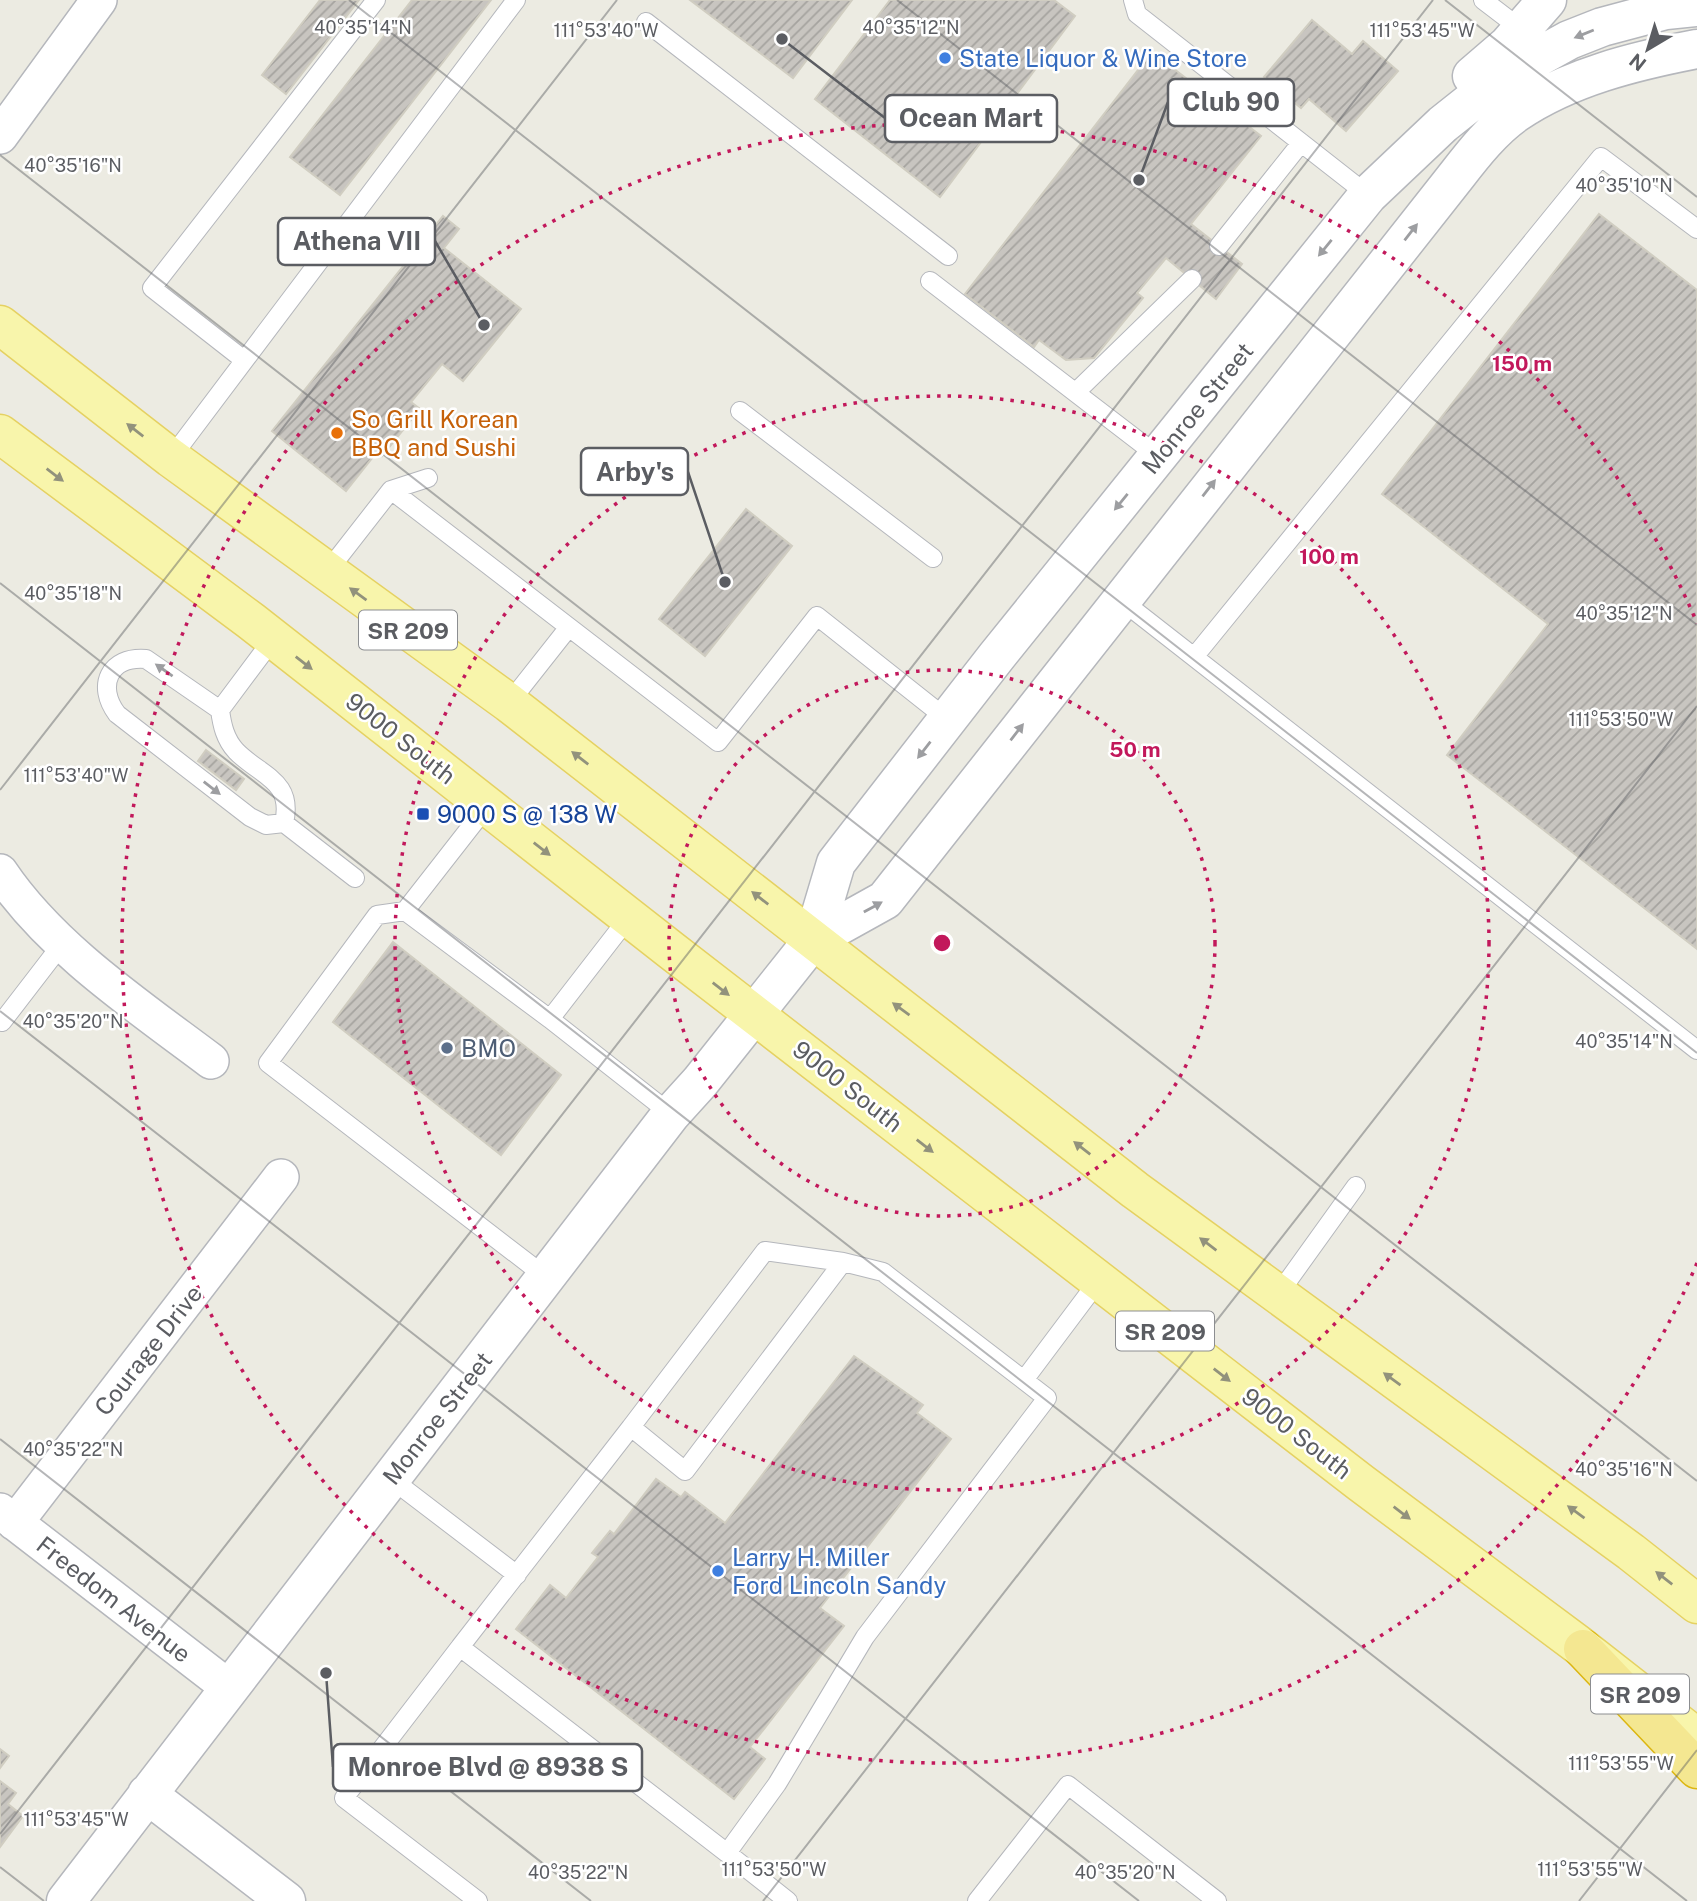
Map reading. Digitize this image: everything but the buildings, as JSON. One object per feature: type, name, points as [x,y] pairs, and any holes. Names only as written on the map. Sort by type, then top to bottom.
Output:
[{"type":"highway","points":[[1583,1649],[1697,1769]]},
{"type":"main road","name":"SR 209","points":[[0,325],[171,458],[509,703],[1135,1190],[1631,1552],[1697,1604]]},
{"type":"main road","name":"9000 South","points":[[0,434],[273,639],[1372,1491],[1697,1738]]},
{"type":"street","points":[[0,136],[99,0]]},
{"type":"street","points":[[1368,195],[1384,167],[1415,129],[1454,89],[1489,62],[1547,0]]},
{"type":"street","name":"Monroe Street","points":[[66,1901],[671,1114],[813,940],[836,863],[947,719],[1368,195],[1452,117],[1540,56],[1602,27],[1666,10],[1697,7]]},
{"type":"street","points":[[1516,113],[1567,75],[1597,58],[1633,43],[1697,26]]},
{"type":"street","name":"Monroe Street","points":[[813,940],[885,900],[1474,153],[1516,113],[1560,90],[1605,71],[1654,57],[1697,49]]},
{"type":"street","points":[[0,872],[18,899],[62,944],[211,1060]]},
{"type":"street","name":"Courage Drive","points":[[7,1517],[281,1177]]},
{"type":"street","name":"Freedom Avenue","points":[[7,1517],[228,1688]]},
{"type":"street","points":[[147,1794],[286,1901]]},
{"type":"lane","points":[[244,359],[152,288],[376,0]]},
{"type":"lane","points":[[171,458],[516,0]]},
{"type":"lane","points":[[1133,0],[1137,14],[1368,195]]},
{"type":"lane","points":[[1483,0],[1521,29]]},
{"type":"lane","points":[[646,22],[948,256]]},
{"type":"lane","points":[[1219,246],[1301,143]]},
{"type":"lane","points":[[1194,657],[1601,157],[1697,229]]},
{"type":"lane","points":[[1076,392],[1192,279]]},
{"type":"lane","points":[[930,281],[1158,456]]},
{"type":"lane","points":[[740,411],[933,558]]},
{"type":"lane","points":[[327,572],[391,490],[428,478]]},
{"type":"lane","points":[[391,490],[718,742],[817,616],[947,719]]},
{"type":"lane","points":[[1121,600],[1697,1050]]},
{"type":"lane","points":[[509,703],[569,627]]},
{"type":"lane","points":[[273,639],[220,710],[223,731],[235,750],[274,780],[284,793],[288,809],[284,823]]},
{"type":"lane","points":[[220,710],[146,659],[134,658],[122,662],[113,669],[107,680],[106,692],[117,714],[250,817],[266,825],[284,823],[355,878]]},
{"type":"lane","points":[[487,806],[405,911],[377,915],[268,1063],[546,1277]]},
{"type":"lane","points":[[405,911],[550,1019],[671,1114]]},
{"type":"lane","points":[[550,1019],[629,917]]},
{"type":"lane","points":[[2,1022],[62,944]]},
{"type":"lane","points":[[1277,1296],[1356,1186]]},
{"type":"lane","points":[[478,1901],[344,1798],[765,1251],[844,1262],[883,1272],[1047,1398],[866,1637],[777,1784],[727,1853]]},
{"type":"lane","points":[[631,1427],[685,1471],[844,1262]]},
{"type":"lane","points":[[1024,1380],[1099,1280]]},
{"type":"lane","points":[[390,1478],[517,1575]]},
{"type":"lane","points":[[460,1647],[788,1901]]},
{"type":"lane","points":[[977,1901],[1068,1785],[1193,1894],[1217,1901]]},
{"type":"place","name":"Ocean Mart","points":[[782,39]]},
{"type":"place","name":"State Liquor & Wine Store","points":[[945,58]]},
{"type":"place","name":"Club 90","points":[[1139,180]]},
{"type":"place","name":"Athena VII","points":[[484,325]]},
{"type":"place","name":"So Grill Korean BBQ and Sushi","points":[[337,433]]},
{"type":"place","name":"Arby's","points":[[725,582]]},
{"type":"place","name":"9000 S @ 138 W","points":[[423,814]]},
{"type":"place","name":"BMO","points":[[447,1048]]},
{"type":"place","name":"Larry H. Miller Ford Lincoln Sandy","points":[[718,1571]]},
{"type":"place","name":"Monroe Blvd @ 8938 S","points":[[326,1673]]}]
